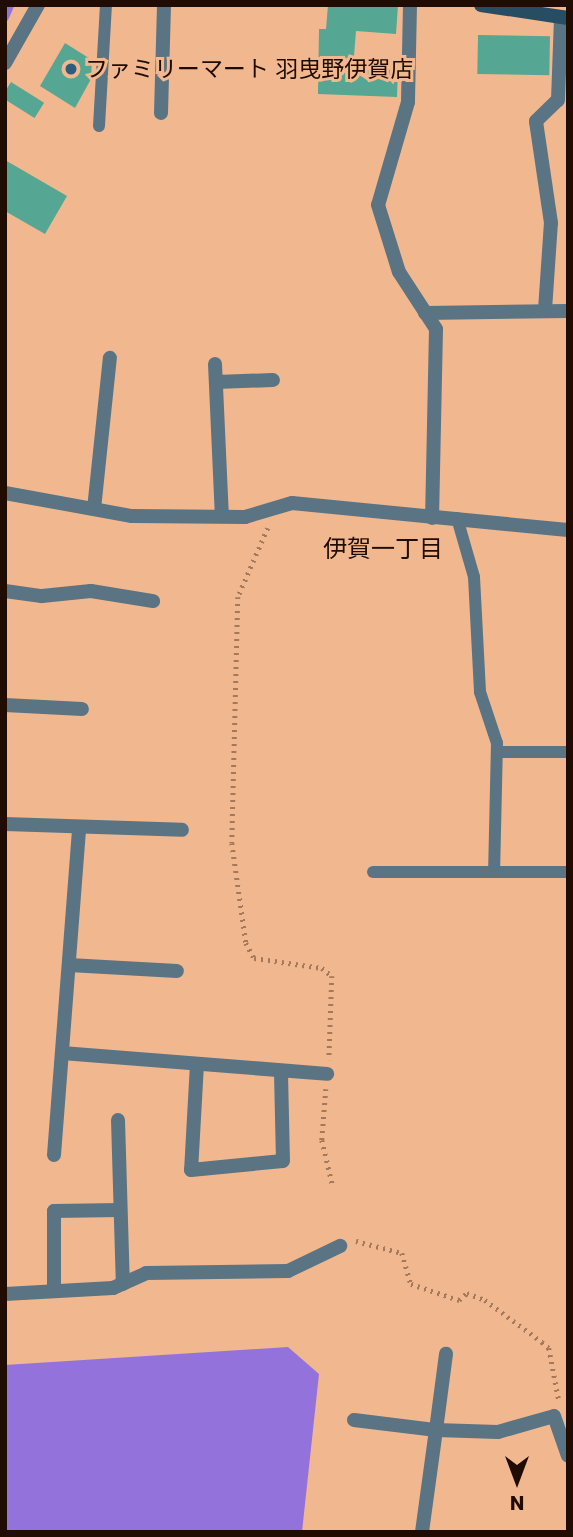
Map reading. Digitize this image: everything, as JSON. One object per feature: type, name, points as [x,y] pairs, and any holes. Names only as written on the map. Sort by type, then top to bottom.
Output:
[{"type":"main road","points":[[481,5],[512,7],[564,17]]},
{"type":"street","points":[[5,63],[38,5]]},
{"type":"street","points":[[161,113],[164,5]]},
{"type":"street","points":[[410,5],[408,102],[378,205],[399,272],[436,329],[432,518]]},
{"type":"street","points":[[545,310],[551,223],[536,121],[558,100],[564,17]]},
{"type":"street","points":[[425,313],[568,311]]},
{"type":"street","points":[[94,509],[110,358]]},
{"type":"street","points":[[215,364],[222,516]]},
{"type":"street","points":[[216,382],[274,380]]},
{"type":"street","points":[[5,493],[94,509],[222,516],[279,509],[292,503],[568,530]]},
{"type":"street","points":[[5,591],[91,591],[153,601]]},
{"type":"street","points":[[5,705],[82,709]]},
{"type":"street","points":[[5,824],[79,830],[182,830]]},
{"type":"street","points":[[54,1155],[79,830]]},
{"type":"street","points":[[69,965],[177,971]]},
{"type":"street","points":[[62,1053],[327,1074]]},
{"type":"street","points":[[197,1064],[191,1170],[283,1161],[281,1071]]},
{"type":"street","points":[[118,1120],[123,1284]]},
{"type":"street","points":[[54,1291],[54,1211],[120,1210]]},
{"type":"street","points":[[5,1294],[123,1284],[146,1273],[288,1271],[340,1246]]},
{"type":"street","points":[[422,1532],[446,1354]]},
{"type":"street","points":[[354,1420],[436,1430],[498,1432],[561,1414],[568,1456]]},
{"type":"lane","points":[[99,126],[106,5]]},
{"type":"lane","points":[[457,518],[474,577],[480,692],[497,752],[494,872]]},
{"type":"lane","points":[[497,752],[568,752]]},
{"type":"lane","points":[[373,872],[568,872]]},
{"type":"path","points":[[279,509],[238,597],[232,843],[246,943],[254,958],[323,968],[332,975],[322,1140],[333,1187]]},
{"type":"path","points":[[340,1246],[351,1240],[402,1253],[411,1284],[459,1300],[467,1293],[485,1300],[542,1342],[549,1348],[561,1414]]},
{"type":"shaded area","points":[[288,1347],[319,1374],[302,1532],[5,1532],[5,1365]]},
{"type":"building","points":[[328,5],[398,5],[396,34],[356,31],[353,68],[398,70],[397,97],[318,94],[319,29],[326,29]]},
{"type":"building","points":[[478,35],[550,36],[549,75],[477,74]]},
{"type":"building","name":"ファミリーマート 羽曳野伊賀店","points":[[65,43],[92,60],[91,79],[75,108],[40,86]]},
{"type":"building","points":[[11,82],[44,103],[35,118],[5,99],[5,92]]},
{"type":"building","points":[[5,160],[67,196],[45,234],[5,211]]},
{"type":"waterway","points":[[5,17],[10,5]]},
{"type":"place","name":"ファミリーマート 羽曳野伊賀店","points":[[71,69]]},
{"type":"district","name":"伊賀一丁目","points":[[383,549]]}]
